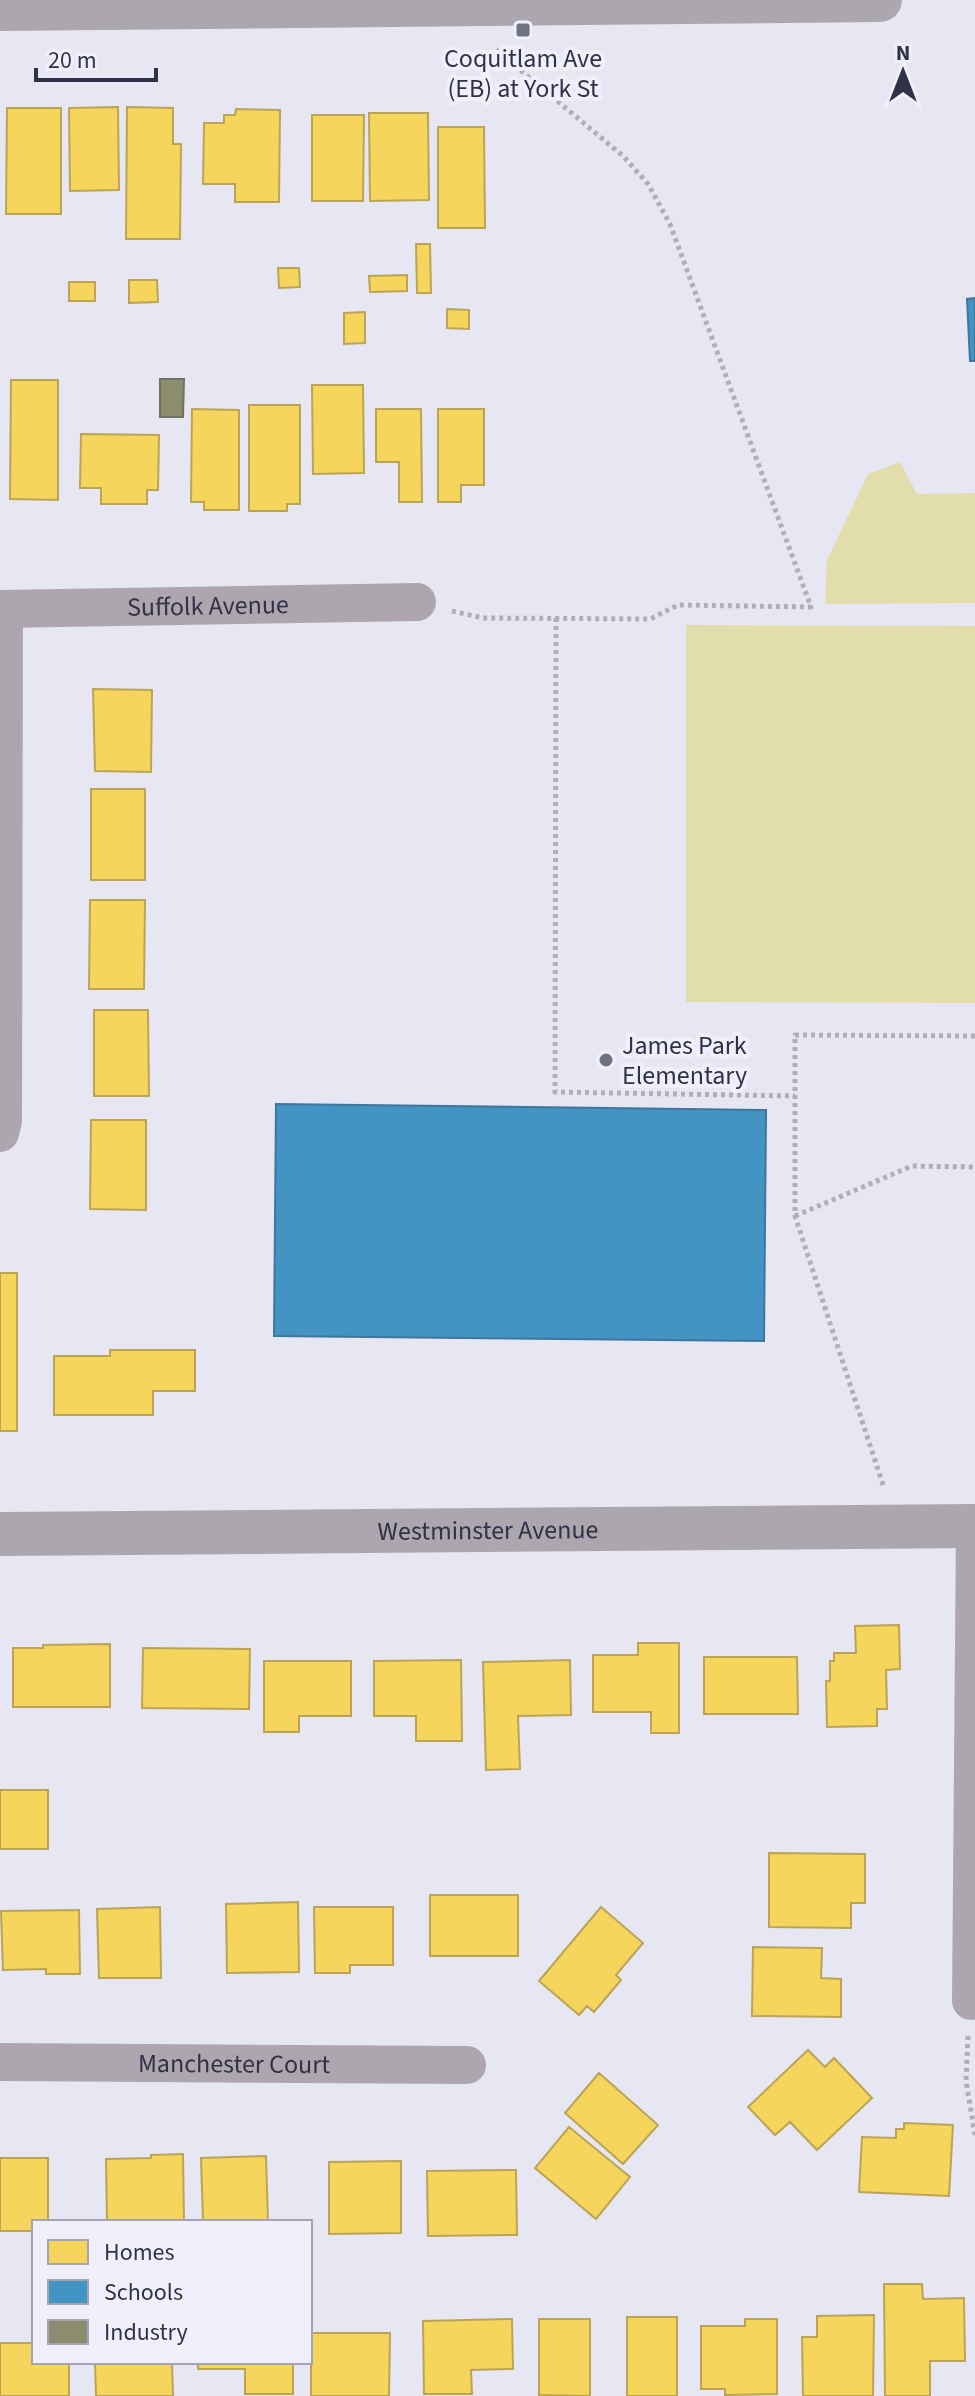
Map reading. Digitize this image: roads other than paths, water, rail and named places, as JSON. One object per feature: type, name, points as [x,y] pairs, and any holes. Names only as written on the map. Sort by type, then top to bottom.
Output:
[{"type":"street","points":[[0,9],[252,4],[485,5],[880,0]]},
{"type":"street","name":"Suffolk Avenue","points":[[2,609],[417,602]]},
{"type":"street","points":[[0,1133],[3,1121],[2,609]]},
{"type":"street","points":[[971,2001],[975,1526]]},
{"type":"street","name":"Westminster Avenue","points":[[0,1534],[975,1526]]},
{"type":"street","name":"Manchester Court","points":[[0,2062],[467,2065]]},
{"type":"place","name":"Coquitlam Ave (EB) at York St","points":[[523,30]]},
{"type":"place","name":"James Park Elementary","points":[[606,1060]]}]
